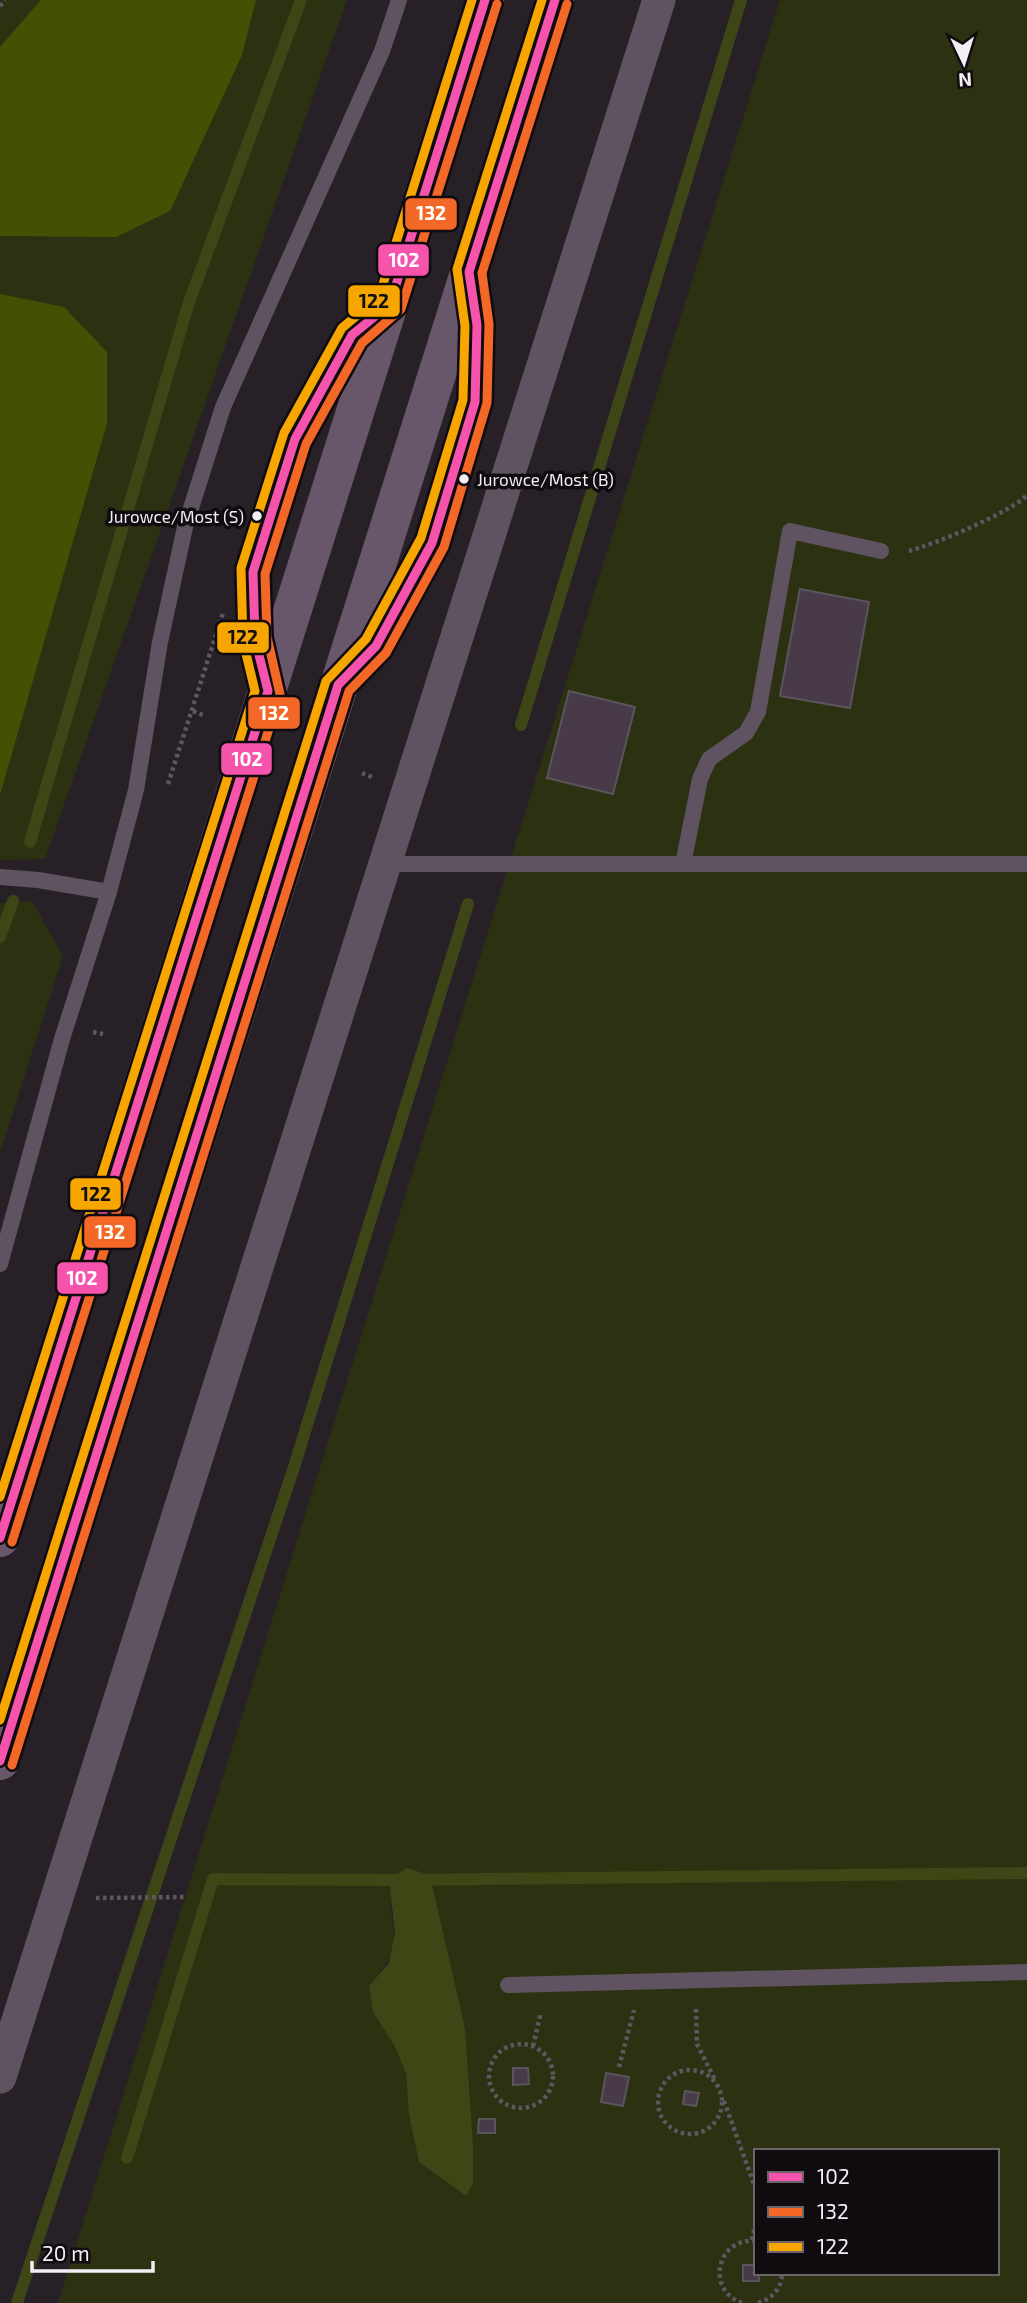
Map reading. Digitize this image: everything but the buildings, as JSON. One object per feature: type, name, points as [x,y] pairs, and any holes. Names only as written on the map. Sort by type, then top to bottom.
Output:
[{"type":"highway","points":[[0,1538],[485,0]]},
{"type":"highway","points":[[0,1761],[555,0]]},
{"type":"street","points":[[0,2077],[659,0]]},
{"type":"lane","points":[[0,1264],[62,1040],[109,892],[136,790],[160,642],[185,527],[223,407],[382,51],[399,0]]},
{"type":"lane","points":[[268,691],[255,639],[253,572],[295,439],[352,335],[390,304]]},
{"type":"lane","points":[[683,864],[700,779],[709,759],[746,733],[758,712],[790,531],[881,551]]},
{"type":"lane","points":[[384,864],[1027,864]]},
{"type":"lane","points":[[0,877],[38,880],[109,892]]},
{"type":"lane","points":[[508,1985],[1027,1972]]},
{"type":"path","points":[[0,6],[5,0]]},
{"type":"path","points":[[881,551],[900,553],[918,549],[1019,504],[1027,495]]},
{"type":"path","points":[[193,711],[205,716]]},
{"type":"path","points":[[362,774],[375,779]]},
{"type":"path","points":[[136,1898],[185,1898]]},
{"type":"path","points":[[696,1980],[697,2044],[719,2086],[754,2184]]},
{"type":"path","points":[[618,2067],[642,1982]]},
{"type":"path","points":[[523,2044],[542,2052],[553,2071],[549,2091],[542,2099],[524,2108],[505,2104],[496,2097],[491,2089],[490,2068],[494,2058],[502,2050],[511,2045],[523,2044]]},
{"type":"path","points":[[719,2086],[703,2072],[692,2069],[671,2076],[663,2084],[659,2094],[660,2115],[674,2130],[694,2134],[712,2126],[718,2117],[722,2097]]},
{"type":"path","points":[[742,2303],[727,2294],[721,2285],[719,2264],[732,2246],[741,2241],[754,2240]]},
{"type":"path","points":[[758,2303],[772,2296],[779,2288],[782,2275]]},
{"type":"shaded area","points":[[0,0],[347,0],[45,859],[0,860]]},
{"type":"shaded area","points":[[41,0],[256,0],[242,55],[170,211],[116,237],[0,236],[0,47]]},
{"type":"shaded area","points":[[780,0],[1027,0],[1027,2303],[58,2303]],"holes":[[[430,1875],[465,2028],[473,2144],[466,2196],[419,2162],[409,2115],[406,2073],[394,2045],[373,2012],[369,1986],[385,1966],[393,1949],[394,1930],[390,1905]]]},
{"type":"shaded area","points":[[0,294],[64,307],[107,352],[107,423],[0,795]]},
{"type":"shaded area","points":[[32,901],[63,956],[0,1153],[0,903]]},
{"type":"shaded area","points":[[406,1868],[430,1875],[465,2028],[473,2144],[473,2183],[466,2196],[419,2162],[409,2115],[406,2073],[394,2045],[373,2012],[369,1986],[389,1963],[395,1932],[389,1880]]},
{"type":"waterway","points":[[30,842],[189,302],[301,0]]},
{"type":"waterway","points":[[521,725],[741,0]]},
{"type":"waterway","points":[[0,937],[13,901]]},
{"type":"waterway","points":[[17,2303],[294,1467],[468,904]]},
{"type":"waterway","points":[[127,2158],[213,1879],[389,1880],[1027,1873]]},
{"type":"transit line","name":"122","points":[[0,1497],[255,691],[243,641],[241,568],[284,433],[342,328],[379,297],[472,0]]},
{"type":"transit line","name":"102","points":[[0,1538],[268,691],[255,639],[253,572],[295,439],[352,335],[390,304],[485,0]]},
{"type":"transit line","name":"122","points":[[0,1720],[326,681],[366,639],[421,538],[463,400],[465,326],[457,269],[542,0]]},
{"type":"transit line","name":"102","points":[[0,1761],[338,685],[376,646],[432,543],[475,402],[477,325],[469,272],[555,0]]},
{"type":"transit line","name":"132","points":[[12,1542],[280,694],[267,637],[265,574],[306,444],[362,343],[401,309],[497,4]]},
{"type":"transit line","name":"132","points":[[12,1765],[349,691],[386,653],[444,547],[487,403],[489,324],[482,273],[567,4]]},
{"type":"place","name":"Jurowce/Most (B)","points":[[464,479]]},
{"type":"place","name":"Jurowce/Most (S)","points":[[257,516]]}]
